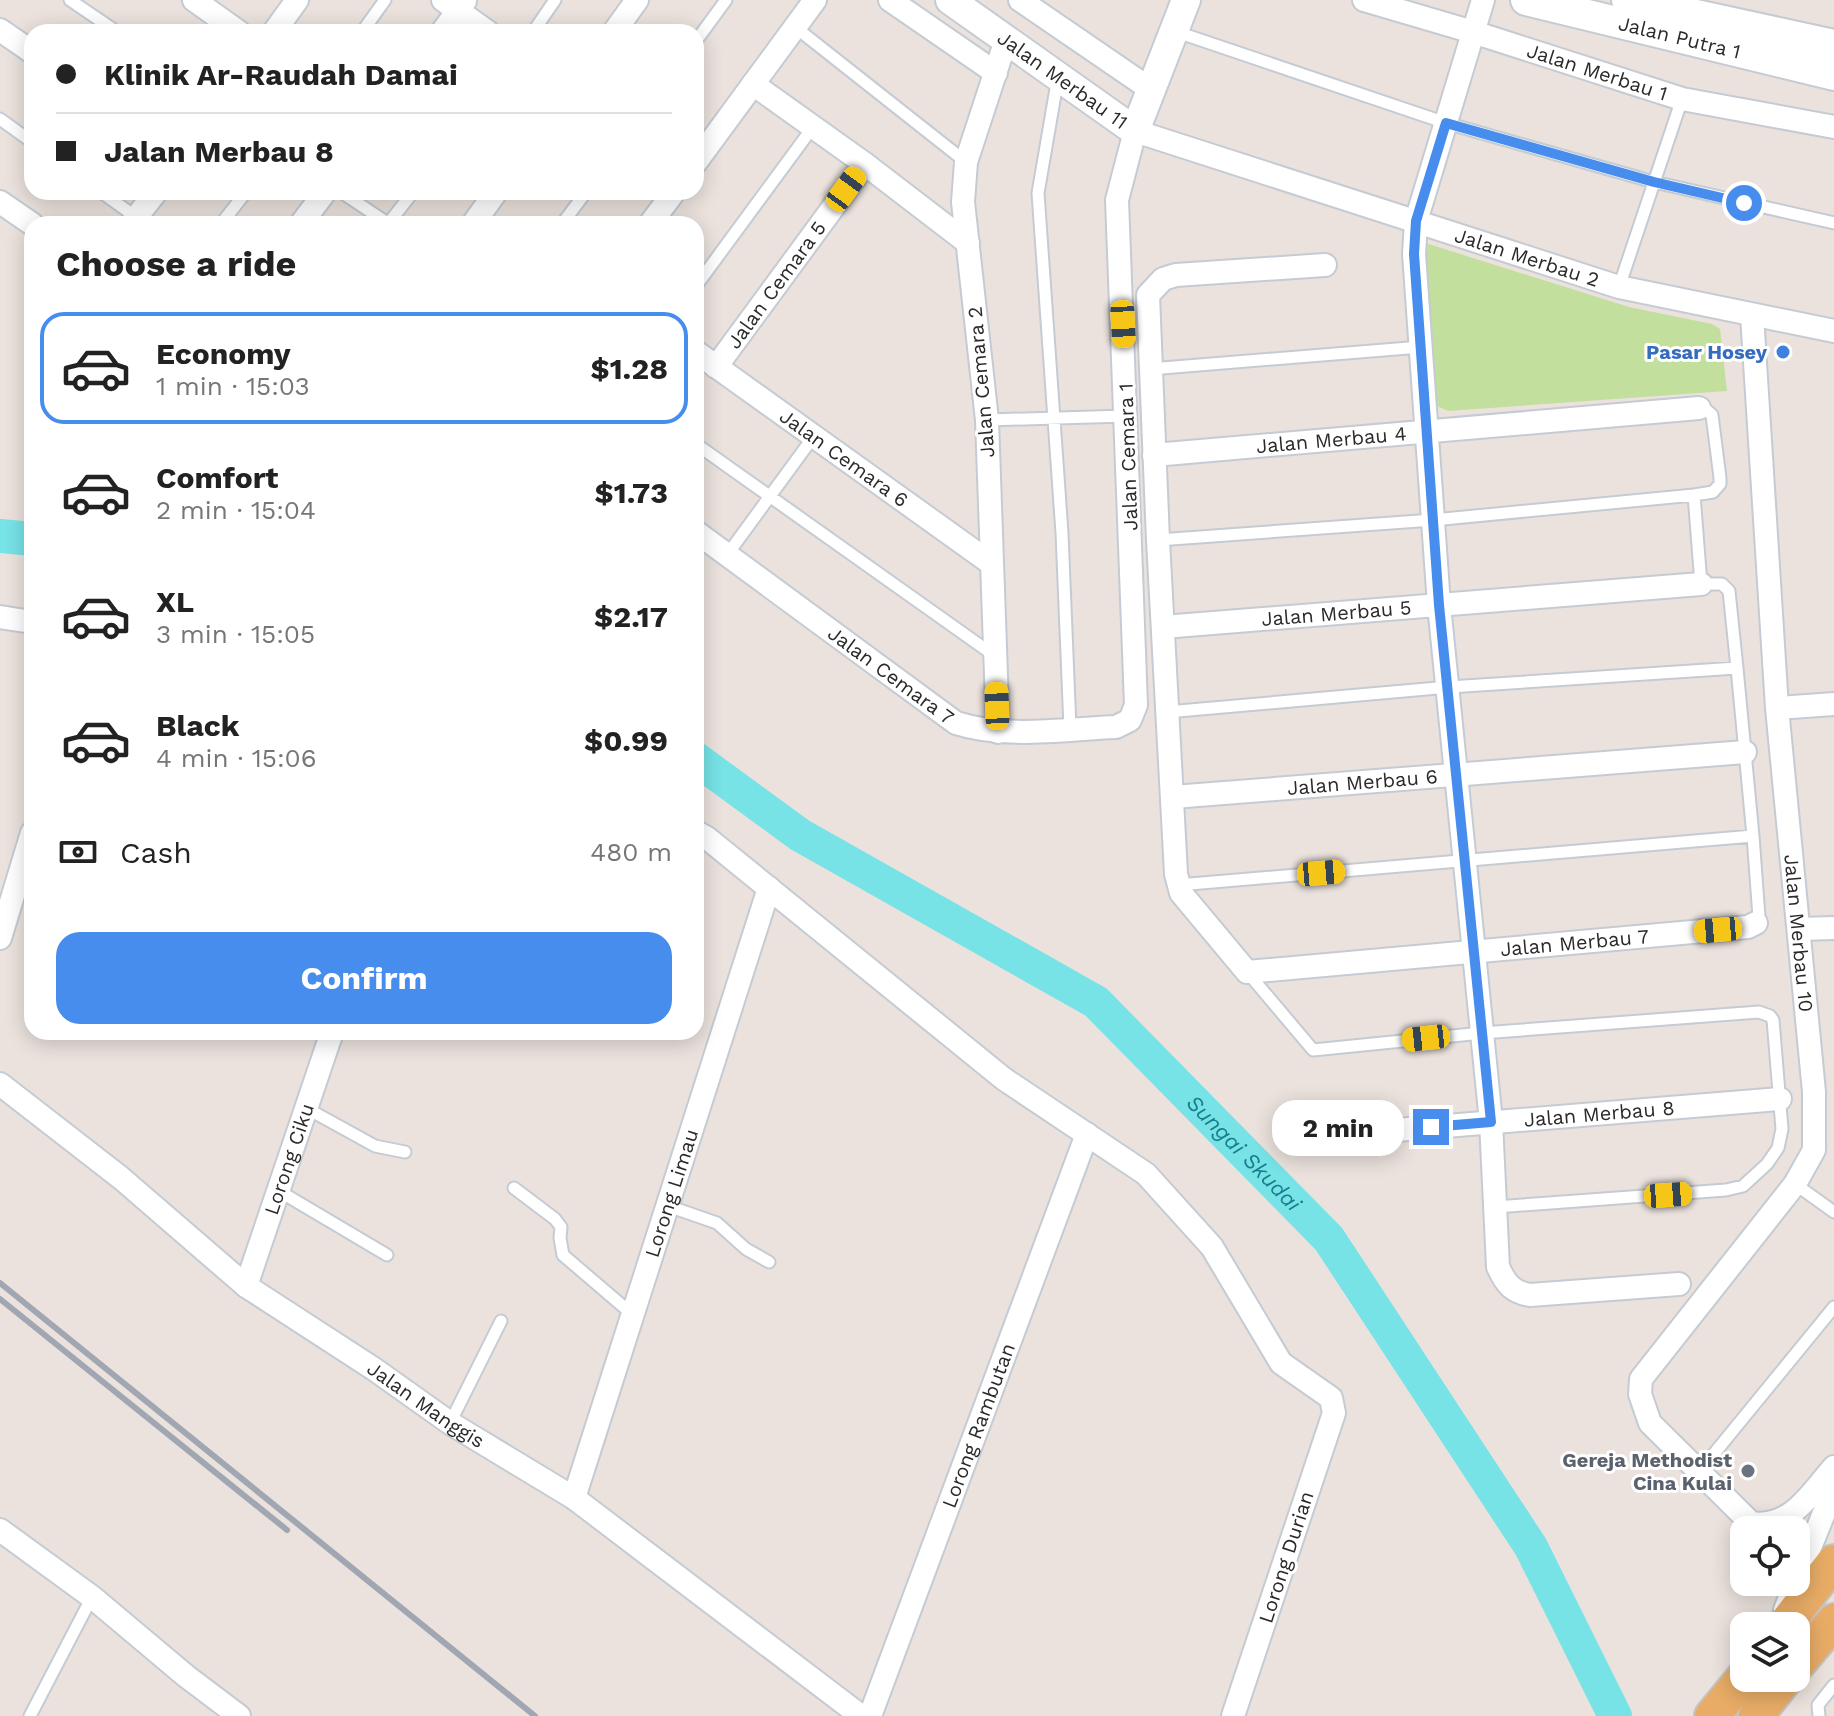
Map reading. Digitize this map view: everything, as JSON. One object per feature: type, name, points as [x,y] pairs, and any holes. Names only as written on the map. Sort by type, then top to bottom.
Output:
[{"type":"main road","name":"Jalan Putra 1","points":[[1526,0],[1834,75]]},
{"type":"main road","name":"Jalan Putra 1","points":[[1627,0],[1834,45]]},
{"type":"main road","points":[[1793,1612],[1834,1562]]},
{"type":"main road","points":[[1810,1649],[1834,1621]]},
{"type":"main road","points":[[1712,1716],[1732,1692]]},
{"type":"main road","points":[[1756,1716],[1775,1692]]},
{"type":"street","points":[[194,0],[228,24]]},
{"type":"street","points":[[280,24],[297,0]]},
{"type":"street","points":[[620,24],[637,0]]},
{"type":"street","points":[[704,151],[815,0]]},
{"type":"street","points":[[890,0],[996,73]]},
{"type":"street","name":"Jalan Merbau 11","points":[[950,0],[1135,131]]},
{"type":"street","points":[[1020,0],[1150,89]]},
{"type":"street","name":"Jalan Merbau 1","points":[[1364,0],[1682,99],[1834,127]]},
{"type":"street","points":[[1483,0],[1416,221],[1414,254],[1439,605],[1491,1122],[1498,1267],[1505,1283],[1517,1293],[1530,1295],[1679,1284]]},
{"type":"street","points":[[446,24],[456,4],[479,24]]},
{"type":"street","points":[[1135,131],[1178,10]]},
{"type":"street","points":[[0,30],[24,46]]},
{"type":"street","name":"Jalan Cemara 2","points":[[998,732],[987,420],[963,202],[966,162],[1006,40]]},
{"type":"street","points":[[753,84],[968,243]]},
{"type":"street","name":"Jalan Merbau 2","points":[[1135,131],[1619,287],[1834,331]]},
{"type":"street","name":"Jalan Cemara 1","points":[[1116,727],[1130,720],[1136,705],[1117,200],[1135,131]]},
{"type":"street","name":"Jalan Cemara 5","points":[[716,367],[865,164]]},
{"type":"street","points":[[136,216],[149,200]]},
{"type":"street","points":[[0,202],[24,218]]},
{"type":"street","points":[[1247,972],[1177,885],[1148,295],[1163,279],[1176,275],[1325,265]]},
{"type":"street","name":"Jalan Merbau 10","points":[[1752,315],[1777,708],[1814,1092],[1814,1150],[1795,1184],[1641,1379],[1640,1394],[1650,1423],[1751,1523],[1764,1525],[1787,1518],[1834,1467]]},
{"type":"street","name":"Jalan Cemara 6","points":[[704,358],[992,564]]},
{"type":"street","name":"Jalan Merbau 4","points":[[1154,455],[1699,408]]},
{"type":"street","name":"Jalan Cemara 7","points":[[704,538],[956,723],[976,730],[998,732],[1116,727]]},
{"type":"street","name":"Jalan Merbau 5","points":[[1163,627],[1701,584]]},
{"type":"street","points":[[0,617],[24,621]]},
{"type":"street","points":[[1777,708],[1834,704]]},
{"type":"street","name":"Jalan Merbau 6","points":[[1173,797],[1745,752]]},
{"type":"street","points":[[704,836],[1004,1079],[1087,1134]]},
{"type":"street","points":[[0,938],[24,859]]},
{"type":"street","name":"Lorong Limau","points":[[574,1498],[769,888]]},
{"type":"street","name":"Jalan Merbau 7","points":[[1247,972],[1748,927],[1756,923]]},
{"type":"street","points":[[1800,929],[1834,928]]},
{"type":"street","name":"Lorong Ciku","points":[[246,1286],[329,1040]]},
{"type":"street","name":"Jalan Manggis","points":[[0,1084],[121,1178],[246,1286],[374,1369],[450,1423],[574,1498],[861,1716]]},
{"type":"street","name":"Jalan Merbau 8","points":[[1372,1132],[1780,1099]]},
{"type":"street","name":"Lorong Durian","points":[[1087,1134],[1146,1174],[1212,1247],[1281,1363],[1331,1398],[1334,1413],[1233,1716]]},
{"type":"street","name":"Lorong Rambutan","points":[[870,1716],[1087,1134]]},
{"type":"street","points":[[1786,1612],[1834,1488]]},
{"type":"street","points":[[0,1530],[92,1597],[239,1716]]},
{"type":"lane","points":[[70,0],[105,24]]},
{"type":"lane","points":[[368,24],[385,0]]},
{"type":"lane","points":[[538,24],[555,0]]},
{"type":"lane","points":[[704,30],[726,0]]},
{"type":"lane","points":[[1178,10],[1446,123],[1654,182],[1834,223]]},
{"type":"lane","points":[[795,27],[966,162]]},
{"type":"lane","points":[[1059,77],[1038,193],[1056,418],[1070,728]]},
{"type":"lane","points":[[1619,287],[1682,99]]},
{"type":"lane","points":[[0,119],[24,136]]},
{"type":"lane","points":[[704,275],[813,127]]},
{"type":"lane","points":[[110,200],[128,216]]},
{"type":"lane","points":[[227,216],[240,200]]},
{"type":"lane","points":[[353,200],[377,216]]},
{"type":"lane","points":[[1150,369],[1421,347]]},
{"type":"lane","points":[[1158,540],[1433,520],[1713,492],[1720,484],[1720,478],[1712,415],[1699,408]]},
{"type":"lane","points":[[987,420],[1127,416]]},
{"type":"lane","points":[[727,555],[814,436]]},
{"type":"lane","points":[[704,450],[995,656]]},
{"type":"lane","points":[[1694,495],[1701,584],[1722,584],[1729,591],[1753,836],[1759,917],[1756,923]]},
{"type":"lane","points":[[1167,712],[1449,687],[1737,668]]},
{"type":"lane","points":[[1177,885],[1753,836]]},
{"type":"lane","points":[[1247,972],[1313,1050],[1482,1033],[1765,1013],[1770,1016],[1775,1025],[1782,1129],[1778,1148],[1767,1164],[1743,1186],[1726,1190],[1495,1207]]},
{"type":"lane","points":[[306,1108],[375,1146],[405,1152]]},
{"type":"lane","points":[[1795,1184],[1834,1212]]},
{"type":"lane","points":[[514,1188],[561,1227],[563,1255],[633,1314]]},
{"type":"lane","points":[[279,1191],[387,1255]]},
{"type":"lane","points":[[668,1206],[717,1223],[746,1249],[769,1262]]},
{"type":"lane","points":[[1698,1473],[1834,1307]]},
{"type":"lane","points":[[450,1423],[501,1321]]},
{"type":"lane","points":[[30,1716],[92,1597]]},
{"type":"lane","points":[[1819,1716],[1818,1705],[1834,1685]]},
{"type":"green space","points":[[1422,242],[1629,307],[1712,324],[1720,329],[1727,391],[1448,411],[1437,406],[1432,397]]},
{"type":"waterway","name":"Sungai Skudai","points":[[0,536],[24,538]]},
{"type":"waterway","name":"Sungai Skudai","points":[[704,765],[800,835],[1096,1002],[1329,1239],[1531,1547],[1615,1716]]},
{"type":"railway","points":[[0,1283],[535,1716]]},
{"type":"railway","points":[[0,1299],[287,1530]]},
{"type":"place","name":"Pasar Hosey","points":[[1783,352]]},
{"type":"place","name":"Gereja Methodist Cina Kulai","points":[[1748,1471]]},
{"type":"route","points":[[1431,1127],[1491,1122],[1439,605],[1414,254],[1416,221],[1446,123],[1654,182],[1744,203]]}]
